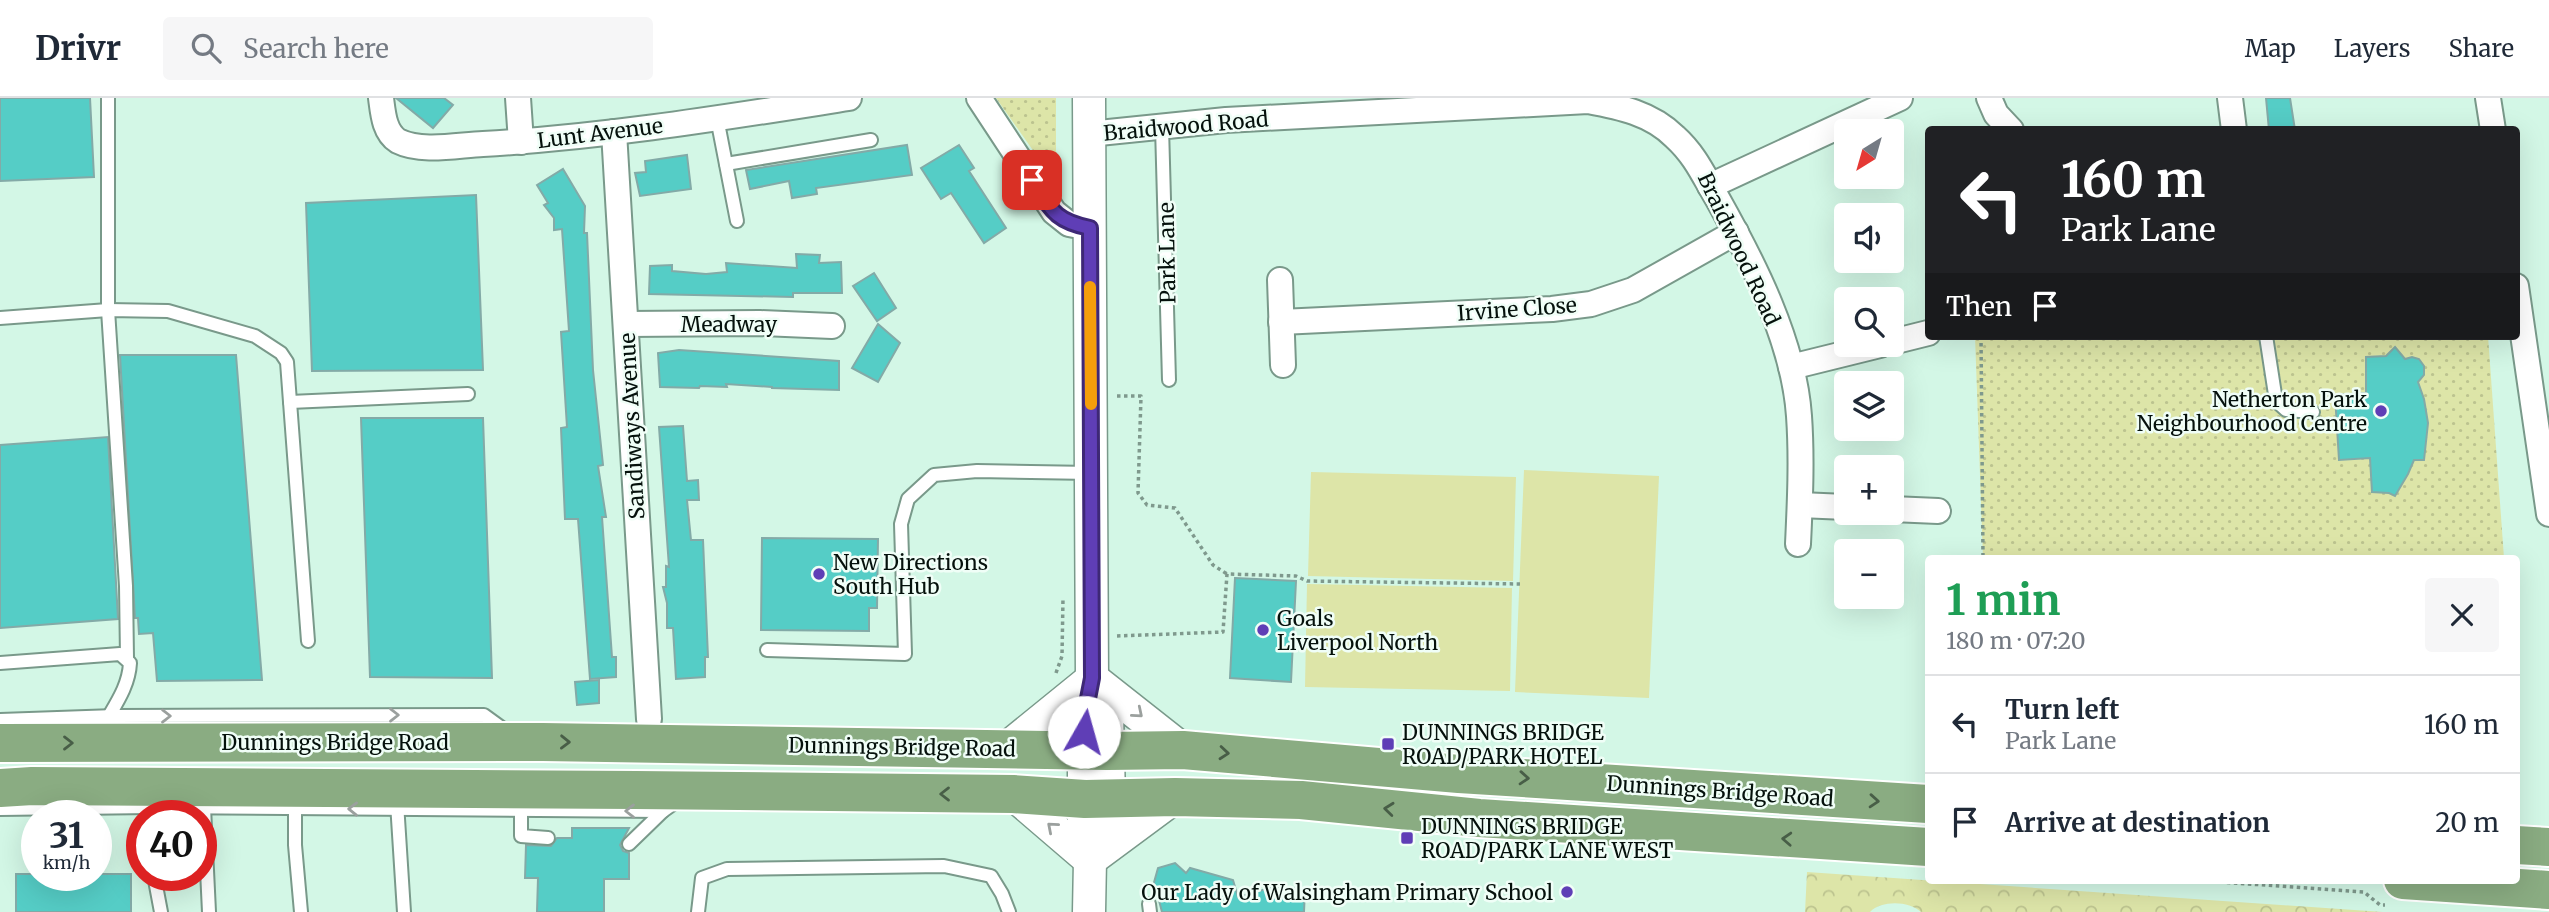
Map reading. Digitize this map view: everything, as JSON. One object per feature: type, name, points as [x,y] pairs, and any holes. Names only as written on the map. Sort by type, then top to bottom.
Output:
[{"type":"highway","name":"Dunnings Bridge Road","points":[[0,743],[523,742],[1007,748],[1096,773]]},
{"type":"highway","points":[[522,800],[523,742]]},
{"type":"highway","name":"Dunnings Bridge Road","points":[[0,788],[32,786],[295,798],[677,801],[1013,794],[1183,750],[1459,774],[1925,804]]},
{"type":"highway","points":[[1096,773],[1135,772],[1175,797]]},
{"type":"highway","name":"Dunnings Bridge Road","points":[[1175,797],[1301,800],[1479,818],[1925,847]]},
{"type":"highway","points":[[2520,845],[2549,847]]},
{"type":"highway","points":[[2398,893],[2549,890]]},
{"type":"street","name":"Lunt Avenue","points":[[381,98],[385,124],[396,140],[414,146],[438,147],[614,132],[716,108],[849,98]]},
{"type":"street","points":[[518,98],[521,142]]},
{"type":"street","points":[[979,98],[1054,212],[1069,224],[1090,228]]},
{"type":"street","points":[[1089,98],[1092,678],[1085,714],[1108,827],[1090,860],[1089,912]]},
{"type":"street","points":[[1710,186],[1900,98]]},
{"type":"street","points":[[1989,98],[1996,114],[2007,126]]},
{"type":"street","points":[[2230,98],[2234,126]]},
{"type":"street","points":[[2488,98],[2492,126]]},
{"type":"street","name":"Braidwood Road","points":[[1089,134],[1226,120],[1588,101],[1620,106],[1647,116],[1674,135],[1698,161],[1768,300],[1791,367],[1799,415],[1798,544]]},
{"type":"street","name":"Sandiways Avenue","points":[[614,132],[649,719]]},
{"type":"street","name":"Irvine Close","points":[[1282,321],[1552,309],[1591,304],[1633,290],[1736,232]]},
{"type":"street","points":[[1280,280],[1283,365]]},
{"type":"street","points":[[2520,313],[2548,499]]},
{"type":"street","name":"Meadway","points":[[626,324],[760,323],[832,326]]},
{"type":"street","points":[[1904,339],[1925,334]]},
{"type":"street","points":[[1791,367],[1834,356]]},
{"type":"street","points":[[1800,505],[1834,506]]},
{"type":"street","points":[[1904,510],[1938,511]]},
{"type":"street","points":[[1007,748],[1092,678]]},
{"type":"street","points":[[1092,678],[1183,750]]},
{"type":"street","points":[[1013,794],[1090,860]]},
{"type":"street","points":[[1090,860],[1175,797]]},
{"type":"lane","points":[[108,98],[108,310],[125,572],[127,658],[130,663],[122,695],[110,716]]},
{"type":"lane","points":[[716,108],[737,221]]},
{"type":"lane","name":"Park Lane","points":[[1162,127],[1169,380]]},
{"type":"lane","points":[[726,164],[871,140]]},
{"type":"lane","points":[[0,318],[108,310],[168,311],[255,336],[281,353],[287,362],[308,641]]},
{"type":"lane","points":[[2267,340],[2276,401],[2286,410],[2313,412]]},
{"type":"lane","points":[[290,401],[468,394]]},
{"type":"lane","points":[[767,650],[905,654],[901,524],[908,499],[934,475],[977,471],[1091,473]]},
{"type":"lane","points":[[0,663],[120,654],[127,658]]},
{"type":"lane","points":[[0,720],[110,716],[484,715],[523,742]]},
{"type":"lane","points":[[217,806],[295,798],[295,845],[301,912]]},
{"type":"lane","points":[[396,799],[404,912]]},
{"type":"lane","points":[[522,800],[521,836],[548,838]]},
{"type":"lane","points":[[629,844],[677,801]]},
{"type":"lane","points":[[0,809],[126,811]]},
{"type":"lane","points":[[698,912],[702,878],[727,869],[944,866],[991,876],[1009,912]]},
{"type":"lane","points":[[157,891],[161,912]]},
{"type":"lane","points":[[208,891],[209,912]]},
{"type":"path","points":[[1980,340],[1983,555]]},
{"type":"path","points":[[1091,396],[1141,396],[1139,493],[1147,505],[1175,508],[1213,565],[1227,574],[1296,576],[1307,580],[1520,584]]},
{"type":"path","points":[[1092,637],[1223,632],[1227,574]]},
{"type":"path","points":[[1054,678],[1062,656],[1063,591]]},
{"type":"path","points":[[2249,884],[2364,892],[2380,905],[2398,893]]},
{"type":"green space","points":[[996,98],[1056,98],[1056,183]]},
{"type":"green space","points":[[1975,340],[2488,340],[2504,555],[1983,555]]},
{"type":"green space","points":[[1524,470],[1659,476],[1649,698],[1515,692]]},
{"type":"green space","points":[[1311,472],[1516,477],[1513,581],[1308,576]]},
{"type":"green space","points":[[1307,584],[1512,588],[1510,691],[1305,687]]},
{"type":"green space","points":[[1807,872],[1925,880],[1925,884],[1980,884],[2383,912],[1921,912],[1896,903],[1881,905],[1870,912],[1805,912]]},
{"type":"building","points":[[0,98],[90,98],[94,177],[0,181]]},
{"type":"building","points":[[396,98],[444,98],[453,105],[433,128]]},
{"type":"building","points":[[2266,98],[2290,98],[2294,126],[2269,126]]},
{"type":"building","points":[[907,145],[912,175],[816,188],[817,194],[792,198],[789,181],[750,189],[746,170]]},
{"type":"building","points":[[959,145],[974,168],[969,171],[1006,228],[984,243],[951,193],[941,199],[921,168]]},
{"type":"building","points":[[687,155],[691,189],[640,196],[635,173],[646,172],[645,161]]},
{"type":"building","points":[[563,169],[585,206],[584,233],[587,233],[593,370],[603,465],[598,466],[606,517],[602,517],[612,657],[616,657],[616,677],[590,679],[578,519],[565,519],[561,428],[567,427],[561,332],[569,331],[562,229],[554,230],[554,218],[544,205],[548,203],[537,185]]},
{"type":"building","points":[[476,195],[483,370],[312,371],[306,203]]},
{"type":"building","points":[[796,254],[820,255],[819,263],[841,262],[842,293],[793,293],[793,297],[649,294],[650,266],[672,265],[672,271],[706,274],[727,272],[726,263],[797,268]]},
{"type":"building","points":[[874,273],[896,308],[877,321],[853,286]]},
{"type":"building","points":[[878,324],[900,343],[878,382],[852,368]]},
{"type":"building","name":"Netherton Park Neighbourhood Centre","points":[[2395,347],[2405,359],[2419,359],[2424,366],[2424,375],[2418,382],[2428,423],[2424,460],[2414,460],[2395,496],[2372,492],[2370,458],[2339,460],[2335,395],[2366,393],[2366,357],[2386,356]]},
{"type":"building","points":[[679,350],[839,361],[839,390],[726,384],[727,387],[660,387],[658,353]]},
{"type":"building","points":[[120,355],[236,355],[262,680],[157,681],[153,633],[139,634],[138,618],[135,618]]},
{"type":"building","points":[[361,418],[483,418],[492,678],[370,677]]},
{"type":"building","points":[[683,426],[687,481],[698,480],[699,500],[687,500],[691,540],[703,540],[708,657],[705,657],[705,677],[676,679],[673,628],[667,628],[667,603],[663,587],[666,587],[666,566],[669,567],[659,427]]},
{"type":"building","points":[[108,437],[118,619],[0,628],[0,445]]},
{"type":"building","name":"New Directions South Hub","points":[[762,538],[878,539],[877,608],[869,608],[869,631],[761,630]]},
{"type":"building","name":"Goals Liverpool North","points":[[1235,578],[1296,581],[1291,682],[1230,678]]},
{"type":"building","points":[[599,680],[599,703],[577,705],[575,682]]},
{"type":"building","points":[[572,828],[629,828],[620,845],[623,851],[629,853],[629,879],[604,879],[604,912],[537,912],[538,878],[525,878],[526,845],[551,846],[557,838],[572,838]]},
{"type":"building","points":[[1175,863],[1186,873],[1190,868],[1233,880],[1238,897],[1273,887],[1305,889],[1304,912],[1162,912],[1153,886],[1158,868]]},
{"type":"building","points":[[16,874],[21,874],[21,891],[112,891],[112,874],[126,874],[126,891],[131,891],[131,912],[16,912]]},
{"type":"slow traffic","points":[[1090,287],[1091,404]]},
{"type":"place","name":"Netherton Park Neighbourhood Centre","points":[[2381,411]]},
{"type":"place","name":"New Directions South Hub","points":[[819,574]]},
{"type":"place","name":"Goals Liverpool North","points":[[1263,630]]},
{"type":"place","name":"DUNNINGS BRIDGE ROAD/PARK HOTEL","points":[[1388,744]]},
{"type":"place","name":"DUNNINGS BRIDGE ROAD/PARK LANE WEST","points":[[1407,838]]},
{"type":"place","name":"Our Lady of Walsingham Primary School","points":[[1567,892]]},
{"type":"route","points":[[1032,180],[1045,201],[1061,218],[1069,224],[1090,228],[1092,678],[1084,732]]}]
